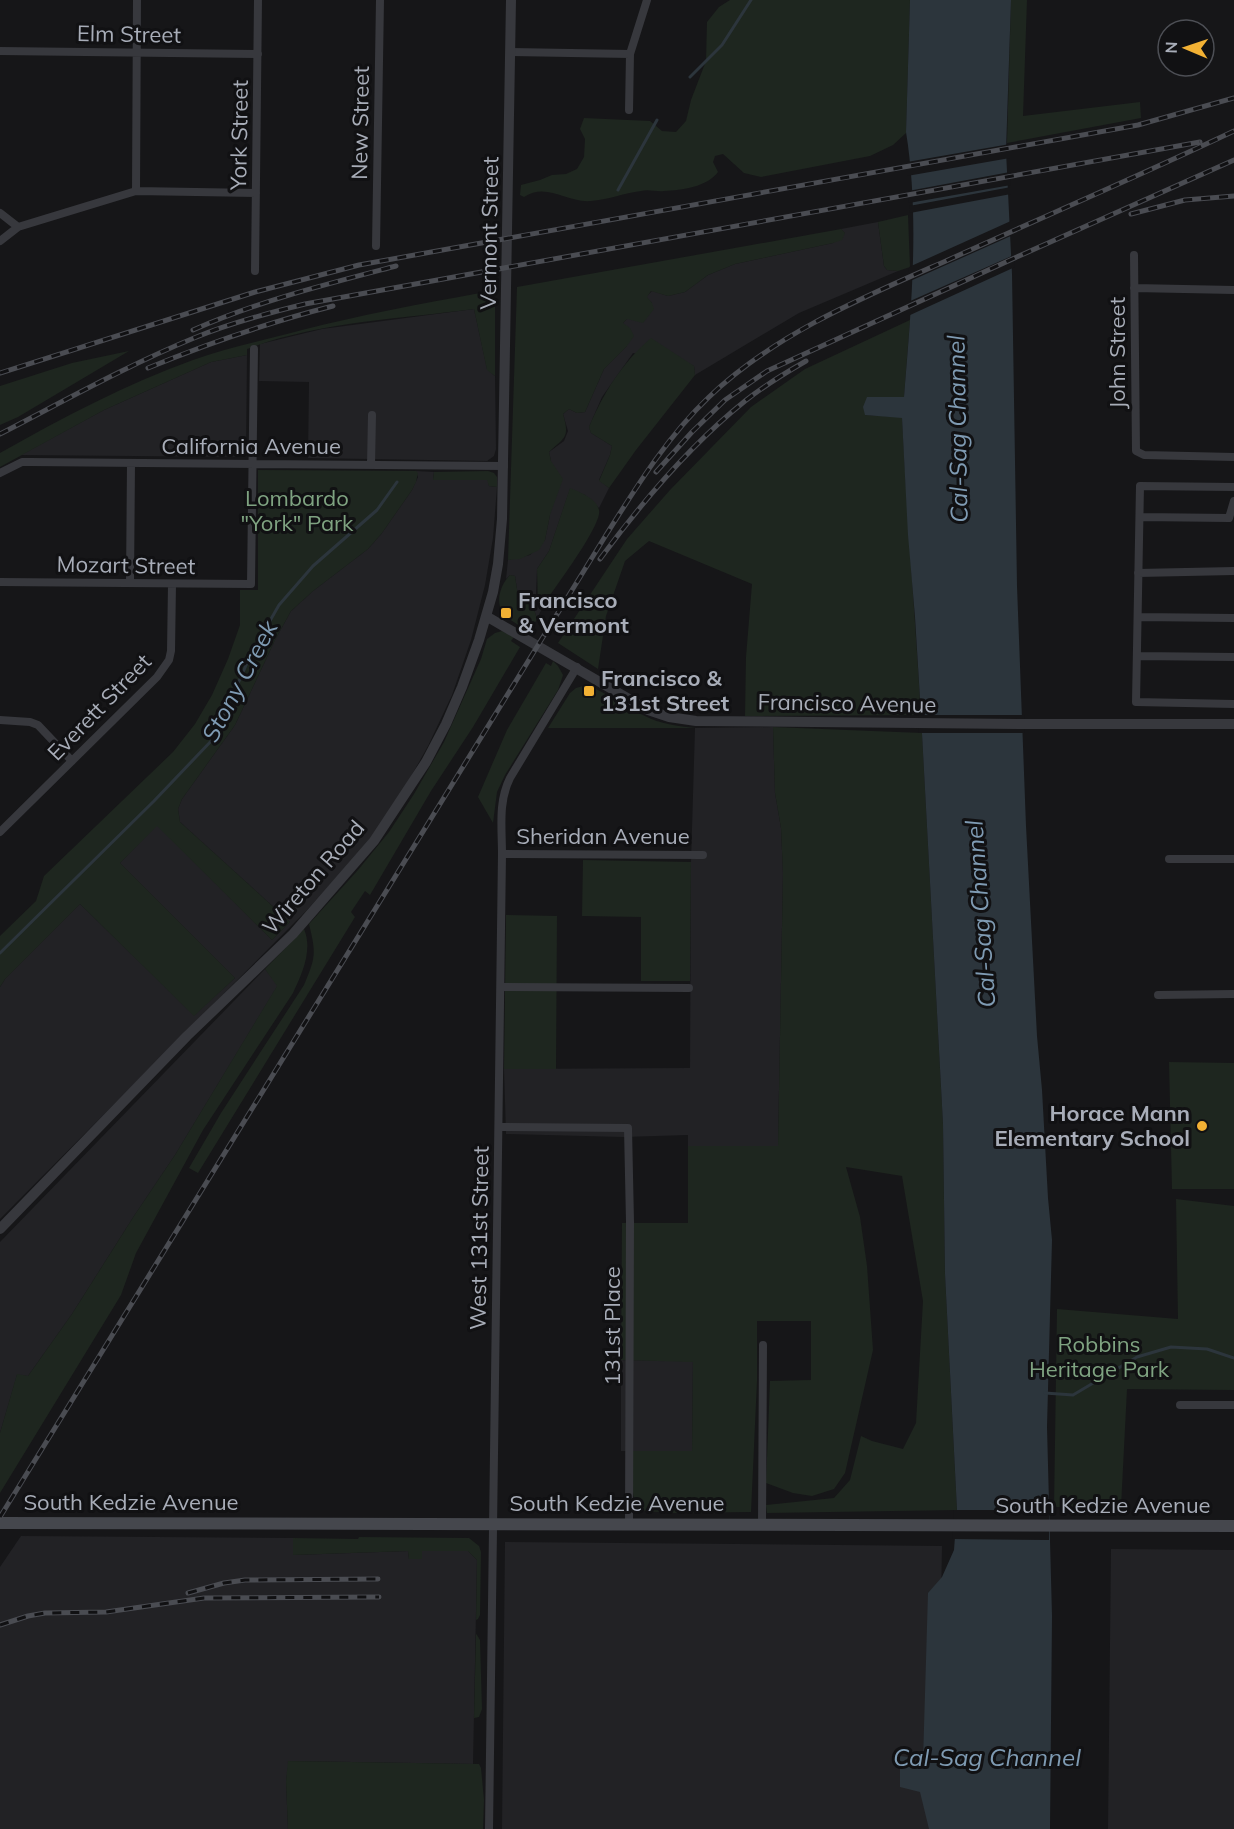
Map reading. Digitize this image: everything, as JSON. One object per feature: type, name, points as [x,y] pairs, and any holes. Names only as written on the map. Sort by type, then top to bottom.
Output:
[{"type":"main road","name":"South Kedzie Avenue","points":[[0,1523],[1234,1526]]},
{"type":"street","points":[[136,191],[137,0]]},
{"type":"street","name":"York Street","points":[[255,271],[258,0]]},
{"type":"street","name":"New Street","points":[[376,246],[380,0]]},
{"type":"street","name":"Vermont Street","points":[[504,466],[511,0]]},
{"type":"street","points":[[629,110],[630,54],[647,0]]},
{"type":"street","name":"Elm Street","points":[[0,51],[258,54]]},
{"type":"street","points":[[511,52],[630,54]]},
{"type":"street","points":[[0,241],[18,227],[136,191],[256,193]]},
{"type":"street","points":[[0,213],[18,227]]},
{"type":"street","name":"John Street","points":[[1134,255],[1136,451],[1144,455],[1234,457]]},
{"type":"street","points":[[1134,288],[1234,290]]},
{"type":"street","points":[[252,463],[254,350]]},
{"type":"street","points":[[371,465],[372,415]]},
{"type":"street","name":"California Avenue","points":[[0,473],[22,462],[504,466]]},
{"type":"street","points":[[130,584],[131,463]]},
{"type":"street","name":"Mozart Street","points":[[0,582],[251,584],[252,463]]},
{"type":"street","name":"Wireton Road","points":[[0,1229],[187,1036],[293,934],[374,841],[426,762],[446,724],[472,661],[493,592],[499,553],[504,466]]},
{"type":"street","points":[[1234,487],[1140,486],[1137,656],[1137,702],[1234,704]]},
{"type":"street","points":[[1140,517],[1229,518],[1234,501]]},
{"type":"street","points":[[1138,573],[1234,571]]},
{"type":"street","name":"Everett Street","points":[[0,832],[164,668],[171,651],[172,584]]},
{"type":"street","name":"Francisco Avenue","points":[[486,616],[648,710],[669,717],[696,721],[1234,724]]},
{"type":"street","points":[[1138,617],[1234,618]]},
{"type":"street","points":[[1137,656],[1234,657]]},
{"type":"street","name":"West 131st Street","points":[[489,1829],[502,802],[505,789],[577,667]]},
{"type":"street","points":[[0,720],[30,722],[38,725],[72,761]]},
{"type":"street","name":"Sheridan Avenue","points":[[502,854],[703,855]]},
{"type":"street","points":[[1169,859],[1234,859]]},
{"type":"street","points":[[501,987],[688,988]]},
{"type":"street","points":[[1158,995],[1234,994]]},
{"type":"street","name":"131st Place","points":[[499,1127],[628,1128],[630,1222],[628,1524]]},
{"type":"street","points":[[762,1525],[763,1345]]},
{"type":"street","points":[[1179,1405],[1234,1405]]},
{"type":"shaded area","points":[[878,222],[884,266],[887,270],[898,271],[799,313],[695,375],[694,366],[633,353],[602,397],[589,427],[591,433],[612,446],[599,480],[609,488],[599,508],[585,495],[570,489],[549,551],[537,569],[538,604],[544,604],[537,619],[533,606],[518,596],[515,576],[510,575],[506,579],[508,560],[530,555],[545,540],[550,515],[551,461],[549,452],[564,441],[568,431],[563,414],[569,409],[577,413],[585,412],[604,369],[627,346],[622,324],[652,303],[646,297],[652,291],[668,296],[685,292],[708,275],[735,264],[833,243],[845,233],[841,229]]},
{"type":"shaded area","points":[[474,309],[487,369],[495,376],[496,449],[494,456],[487,461],[308,458],[309,382],[259,381],[260,344],[322,329]]},
{"type":"shaded area","points":[[247,355],[246,454],[243,457],[21,455],[104,410],[211,362]]},
{"type":"shaded area","points":[[416,471],[434,472],[433,480],[488,480],[489,486],[497,487],[493,538],[485,585],[471,640],[452,695],[428,746],[400,796],[370,840],[307,910],[0,1219],[0,987],[5,979],[80,904],[194,1015],[235,978],[120,863],[157,825],[272,940],[290,922],[180,822],[178,809],[182,799],[235,725],[291,611],[368,549],[412,490],[418,477]]},
{"type":"shaded area","points":[[773,727],[775,793],[781,828],[783,873],[778,1146],[688,1146],[688,1135],[623,1137],[506,1134],[504,1069],[690,1068],[691,862],[695,728]]},
{"type":"shaded area","points":[[265,969],[278,985],[175,1155],[72,1314],[28,1376],[17,1375],[0,1433],[0,1242]]},
{"type":"shaded area","points":[[621,1360],[693,1361],[692,1451],[621,1451]]},
{"type":"shaded area","points":[[21,1536],[293,1538],[293,1555],[408,1551],[409,1559],[422,1559],[422,1551],[468,1551],[477,1560],[473,1764],[289,1761],[286,1781],[288,1829],[0,1829],[0,1567]]},
{"type":"shaded area","points":[[505,1542],[942,1546],[937,1829],[502,1829]]},
{"type":"shaded area","points":[[1111,1549],[1234,1550],[1234,1829],[1108,1829]]},
{"type":"green space","points":[[730,0],[910,0],[906,133],[893,145],[870,156],[761,177],[744,173],[723,154],[715,156],[713,162],[718,172],[713,177],[686,189],[644,190],[591,201],[582,201],[549,192],[532,193],[524,197],[520,195],[521,185],[577,169],[584,157],[585,139],[580,129],[584,118],[650,121],[662,131],[676,132],[686,121],[691,100],[706,61],[707,22],[719,7]]},
{"type":"green space","points":[[1011,0],[1027,0],[1023,116],[1140,102],[1141,118],[1007,143]]},
{"type":"green space","points":[[908,215],[910,267],[898,271],[887,270],[884,266],[878,222]]},
{"type":"green space","points":[[841,229],[845,233],[842,240],[735,264],[708,275],[685,292],[668,296],[651,291],[647,297],[654,309],[643,323],[627,319],[623,323],[630,328],[634,336],[604,369],[585,412],[577,413],[569,409],[563,414],[565,436],[549,452],[551,461],[563,479],[550,515],[545,540],[539,550],[520,559],[508,560],[517,287]]},
{"type":"green space","points":[[480,293],[491,294],[495,307],[495,376],[487,370],[474,309],[330,327],[247,349],[247,355],[211,362],[104,410],[0,467],[0,453],[119,391],[168,369],[234,347],[324,325]]},
{"type":"green space","points":[[910,320],[904,397],[868,397],[865,415],[902,417],[921,715],[745,716],[746,657],[752,584],[649,541],[625,561],[606,616],[598,669],[558,643],[627,539],[670,490],[751,407],[805,369]]},
{"type":"green space","points":[[651,338],[694,366],[695,375],[609,488],[599,481],[612,446],[591,433],[589,427],[615,379],[631,358]]},
{"type":"green space","points":[[129,351],[18,417],[0,425],[0,386],[72,363]]},
{"type":"green space","name":"Lombardo \"York\" Park","points":[[258,470],[416,471],[418,473],[412,490],[368,549],[291,611],[235,725],[182,799],[178,809],[180,822],[290,922],[272,940],[157,826],[120,863],[235,978],[194,1016],[80,904],[5,979],[0,987],[0,936],[36,901],[44,876],[173,752],[195,724],[212,695],[240,625],[240,590],[258,590]]},
{"type":"green space","points":[[488,471],[497,477],[497,487],[489,486],[487,480],[433,480],[434,472]]},
{"type":"green space","points":[[570,488],[588,496],[595,502],[599,510],[598,517],[586,542],[567,571],[544,604],[538,605],[537,569],[549,551]]},
{"type":"green space","points":[[510,575],[515,576],[518,596],[533,606],[537,619],[532,628],[523,625],[521,627],[502,611],[500,595],[503,584]]},
{"type":"green space","points":[[502,631],[514,637],[511,641],[520,647],[370,895],[365,891],[351,912],[355,917],[198,1173],[189,1168],[221,1113],[304,985],[314,955],[309,924],[389,832],[444,742],[481,659],[487,639]]},
{"type":"green space","points":[[553,661],[563,675],[558,690],[505,775],[497,792],[493,823],[478,797],[507,730],[546,663],[551,666]]},
{"type":"green space","points":[[587,685],[651,719],[695,728],[548,728],[570,693],[576,688]]},
{"type":"green space","points":[[773,727],[922,733],[943,1124],[945,1274],[957,1510],[767,1513],[766,1505],[834,1498],[850,1480],[861,1436],[903,1449],[916,1423],[923,1301],[902,1176],[846,1167],[860,1217],[867,1266],[873,1350],[845,1473],[834,1489],[812,1496],[793,1493],[766,1483],[770,1381],[811,1380],[811,1321],[757,1321],[757,1381],[751,1512],[645,1511],[635,1504],[632,1487],[632,1451],[692,1451],[693,1362],[621,1360],[622,1223],[688,1223],[688,1146],[778,1146],[783,873],[781,828],[775,793]]},
{"type":"green space","points":[[583,860],[691,862],[690,981],[641,981],[641,917],[582,916]]},
{"type":"green space","points":[[506,915],[557,916],[556,1069],[504,1069]]},
{"type":"green space","points":[[304,929],[307,953],[303,970],[293,993],[203,1130],[136,1253],[121,1295],[0,1493],[0,1433],[17,1374],[28,1376],[72,1314],[175,1155],[277,986],[265,969]]},
{"type":"green space","name":"Horace Mann Elementary School","points":[[1169,1062],[1234,1063],[1234,1189],[1172,1189]]},
{"type":"green space","name":"Robbins Heritage Park","points":[[1176,1199],[1234,1206],[1234,1390],[1127,1389],[1121,1507],[1054,1507],[1057,1309],[1178,1319]]},
{"type":"green space","points":[[359,1537],[469,1538],[479,1546],[481,1552],[480,1615],[478,1619],[476,1620],[477,1560],[468,1551],[422,1551],[422,1559],[409,1559],[408,1551],[293,1555],[293,1538],[358,1539]]},
{"type":"green space","points":[[476,1634],[480,1640],[482,1709],[479,1717],[474,1718]]},
{"type":"green space","points":[[288,1761],[479,1764],[484,1800],[483,1829],[288,1829],[286,1781]]},
{"type":"water","name":"Cal-Sag Channel","points":[[910,0],[1011,0],[1006,151],[1012,274],[1017,586],[1037,1036],[1052,1240],[1047,1427],[1052,1616],[1050,1829],[929,1829],[920,1792],[900,1787],[900,1756],[908,1757],[917,1763],[923,1761],[928,1593],[942,1577],[954,1550],[957,1510],[945,1274],[943,1124],[902,418],[865,415],[863,407],[867,397],[904,397],[913,264],[913,198],[906,132]]},
{"type":"pier","points":[[1010,144],[1010,158],[907,176],[907,162]]},
{"type":"pier","points":[[1010,172],[1011,185],[909,203],[908,191]]},
{"type":"pier","points":[[1011,187],[1011,194],[910,213],[909,206]]},
{"type":"pier","points":[[1013,220],[1013,235],[908,282],[909,267]]},
{"type":"pier","points":[[1014,255],[1015,267],[908,316],[908,302]]},
{"type":"pier","points":[[918,715],[1024,715],[1025,733],[919,733]]},
{"type":"pier","points":[[954,1510],[1049,1510],[1049,1540],[952,1539]]},
{"type":"waterway","name":"Stony Creek","points":[[690,77],[722,45],[751,0]]},
{"type":"waterway","name":"Stony Creek","points":[[618,190],[657,120]]},
{"type":"waterway","name":"Stony Creek","points":[[0,953],[154,801],[214,738],[251,654],[279,605],[313,566],[377,510],[397,482]]},
{"type":"waterway","points":[[1045,1393],[1073,1395],[1137,1357],[1171,1347],[1207,1349],[1234,1358]]},
{"type":"railway","points":[[0,373],[255,292],[359,265],[1138,125],[1234,98]]},
{"type":"railway","points":[[0,1517],[629,498],[653,463],[694,412],[735,374],[792,335],[822,318],[1234,131]]},
{"type":"railway","points":[[0,434],[120,372],[194,338],[249,319],[305,304],[1200,142]]},
{"type":"railway","points":[[656,472],[725,400],[767,371],[1234,160]]},
{"type":"railway","points":[[1131,214],[1185,200],[1234,196]]},
{"type":"railway","points":[[193,330],[268,302],[396,266]]},
{"type":"railway","points":[[148,368],[240,334],[333,306]]},
{"type":"railway","points":[[600,559],[650,496],[705,436],[752,395],[806,361]]},
{"type":"railway","points":[[188,1593],[245,1580],[378,1579]]},
{"type":"railway","points":[[0,1625],[45,1613],[106,1612],[204,1598],[379,1597]]},
{"type":"place","name":"Francisco & Vermont","points":[[506,613]]},
{"type":"place","name":"Francisco & 131st Street","points":[[589,691]]},
{"type":"place","name":"Horace Mann Elementary School","points":[[1202,1126]]}]
